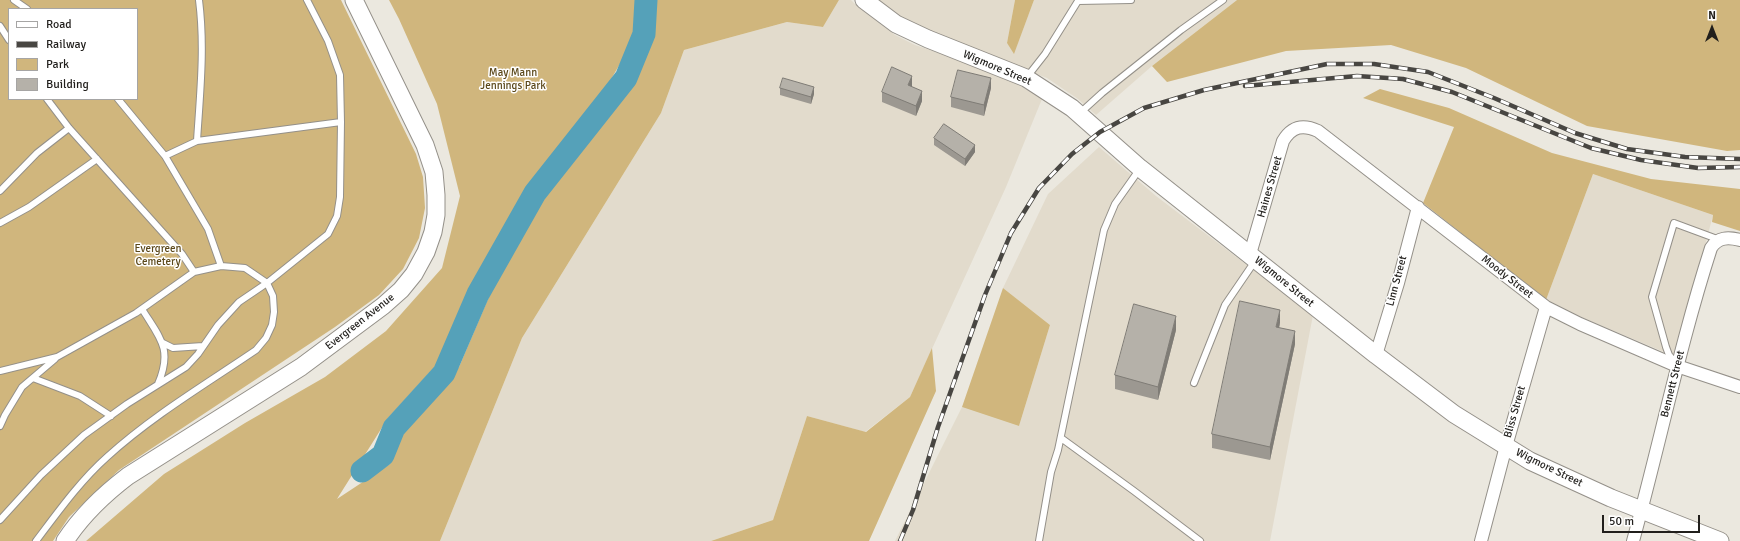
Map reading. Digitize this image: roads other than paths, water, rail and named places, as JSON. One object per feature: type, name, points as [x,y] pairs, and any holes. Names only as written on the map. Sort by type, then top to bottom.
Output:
[{"type":"street","name":"Evergreen Avenue","points":[[65,541],[91,507],[115,486],[301,367],[383,306],[401,290],[414,274],[426,252],[433,232],[436,215],[434,172],[425,145],[354,0]]},
{"type":"street","name":"Wigmore Street","points":[[864,0],[896,24],[928,39],[1026,78],[1079,114],[1140,168],[1376,355],[1454,414],[1530,461],[1611,498],[1720,541]]},
{"type":"street","name":"Moody Street","points":[[1299,126],[1309,127],[1318,131],[1418,206],[1546,307],[1580,324],[1677,366],[1740,387]]},
{"type":"street","name":"Haines Street","points":[[1253,257],[1283,141],[1288,133],[1299,126]]},
{"type":"street","name":"Linn Street","points":[[1376,355],[1398,283],[1418,206]]},
{"type":"street","name":"Bennett Street","points":[[1633,541],[1677,366],[1697,292],[1711,248],[1715,242],[1730,239]]},
{"type":"street","name":"Bliss Street","points":[[1481,541],[1506,446],[1546,307]]},
{"type":"lane","points":[[14,0],[26,8]]},
{"type":"lane","points":[[197,141],[203,52],[202,22],[199,0]]},
{"type":"lane","points":[[0,520],[40,475],[84,435],[158,384],[186,367],[198,354],[218,325],[239,302],[267,283],[328,234],[337,216],[340,197],[340,75],[328,41],[307,0]]},
{"type":"lane","points":[[1026,78],[1045,54],[1078,0],[1131,0]]},
{"type":"lane","points":[[1079,114],[1102,93],[1181,30],[1223,0]]},
{"type":"lane","points":[[0,26],[8,38]]},
{"type":"lane","points":[[48,100],[69,128],[182,254],[194,272]]},
{"type":"lane","points":[[119,100],[165,156],[208,229],[221,266]]},
{"type":"lane","points":[[165,156],[197,141],[341,122]]},
{"type":"lane","points":[[0,191],[37,153],[69,128]]},
{"type":"lane","points":[[0,224],[29,207],[97,159]]},
{"type":"lane","points":[[1039,541],[1052,472],[1061,438],[1104,230],[1115,204],[1140,168]]},
{"type":"lane","points":[[1677,366],[1668,355],[1652,297],[1674,223],[1730,239]]},
{"type":"lane","points":[[1194,383],[1226,305],[1253,257]]},
{"type":"lane","points":[[0,371],[57,357],[87,342],[142,309],[194,272],[221,266],[244,268],[267,283],[273,296],[274,312],[272,325],[266,338],[256,350],[153,420],[106,457],[67,500],[36,541]]},
{"type":"lane","points":[[142,309],[163,342],[165,356],[164,371],[158,384]]},
{"type":"lane","points":[[163,342],[173,348],[203,346]]},
{"type":"lane","points":[[0,426],[22,387],[57,357]]},
{"type":"lane","points":[[33,378],[80,396],[111,416]]},
{"type":"lane","points":[[1061,438],[1200,541]]},
{"type":"waterway","points":[[362,471],[383,455],[394,428],[444,373],[478,294],[535,193],[626,78],[644,34],[646,0]]},
{"type":"railway","points":[[900,541],[913,510],[938,427],[985,295],[1011,233],[1039,188],[1072,154],[1100,132],[1144,108],[1204,90],[1327,64],[1374,64],[1428,72],[1494,98],[1575,133],[1627,149],[1685,157],[1740,159]]},
{"type":"railway","points":[[1245,86],[1357,76],[1403,79],[1452,92],[1591,148],[1641,160],[1698,168],[1740,167]]},
{"type":"park label","name":"May Mann Jennings Park","points":[[513,79]]},
{"type":"park label","name":"Evergreen Cemetery","points":[[158,255]]}]
